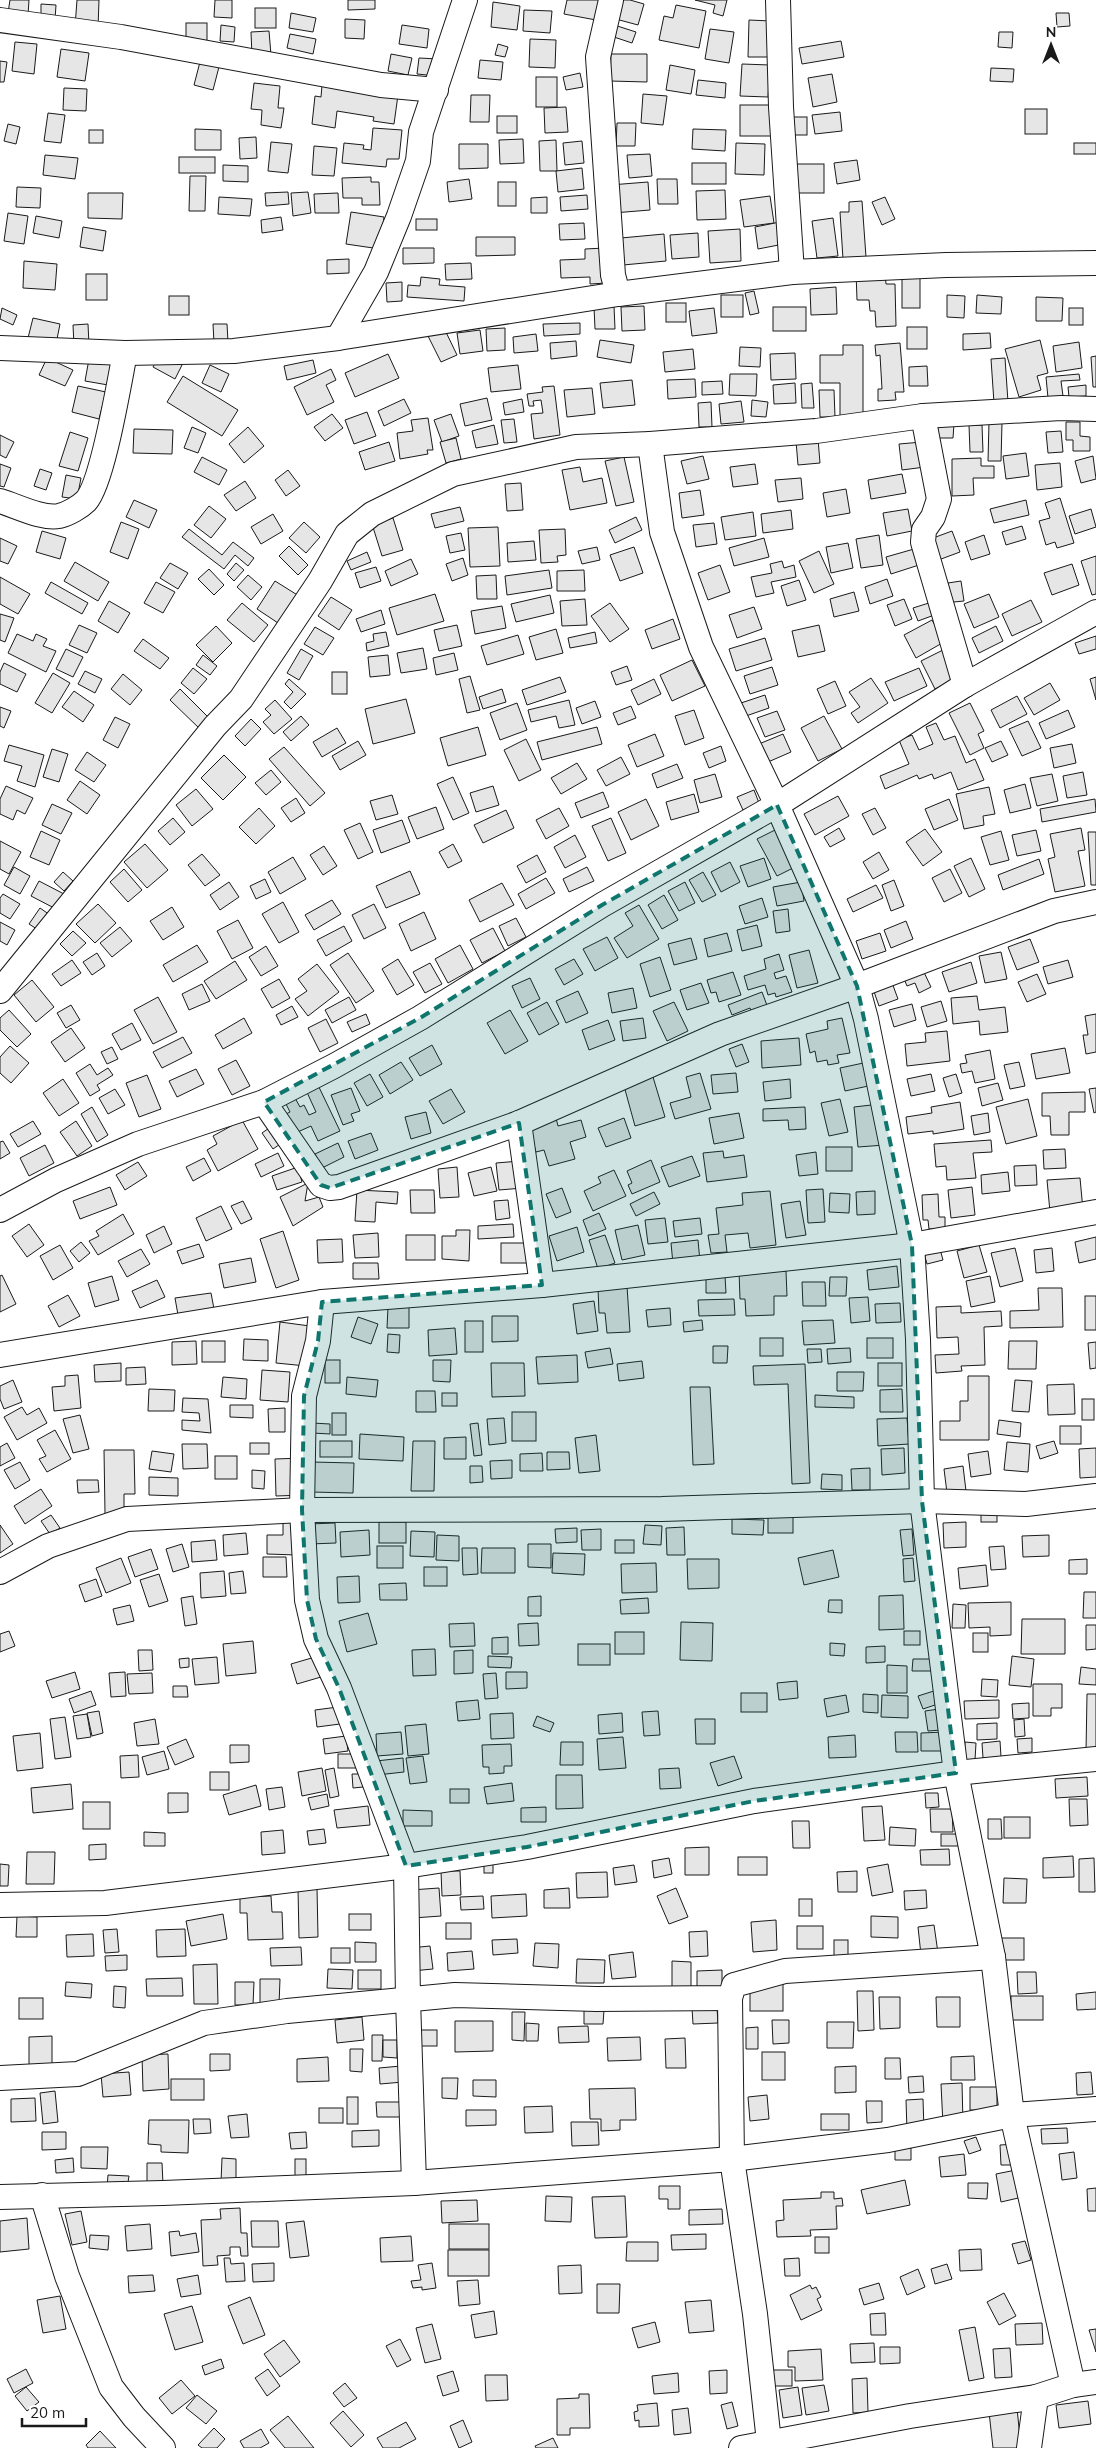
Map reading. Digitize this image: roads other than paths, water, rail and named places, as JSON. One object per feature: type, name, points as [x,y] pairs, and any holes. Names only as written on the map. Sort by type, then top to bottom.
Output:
[{"type":"street","points":[[338,338],[376,272],[399,216],[418,161],[421,132],[465,0]]},
{"type":"street","points":[[611,0],[598,57],[613,275],[618,294]]},
{"type":"street","points":[[778,0],[780,107],[792,272]]},
{"type":"street","points":[[0,20],[121,37],[381,85],[436,90]]},
{"type":"street","points":[[0,348],[125,353],[234,351],[338,338],[618,294],[792,272],[946,265],[1096,263]]},
{"type":"street","points":[[0,501],[40,514],[58,516],[69,513],[86,500],[98,479],[125,353]]},
{"type":"street","points":[[0,991],[215,726],[241,699],[320,581],[347,534],[372,514],[453,474],[576,447],[650,444],[816,431],[923,416],[1061,408],[1096,409]]},
{"type":"street","points":[[923,416],[939,499],[933,517],[924,530],[923,542],[965,685]]},
{"type":"street","points":[[650,444],[662,532],[701,647],[777,805],[857,986],[866,1019],[912,1245],[918,1339],[922,1501],[956,1773],[993,1957],[1012,2116],[1073,2385]]},
{"type":"street","points":[[0,1210],[56,1180],[138,1144],[264,1102],[420,1018],[602,905],[777,805],[965,685],[1096,612]]},
{"type":"street","points":[[264,1102],[321,1185],[330,1188],[354,1182],[519,1124],[720,1034],[857,986],[1054,911],[1096,902]]},
{"type":"street","points":[[519,1124],[542,1285]]},
{"type":"street","points":[[0,1355],[322,1302],[542,1285],[912,1245],[1096,1212]]},
{"type":"street","points":[[322,1302],[318,1341],[304,1396],[302,1510],[307,1600],[316,1639],[339,1688],[406,1866],[414,2183]]},
{"type":"street","points":[[0,1572],[48,1546],[127,1520],[302,1510],[662,1509],[922,1501],[1026,1504],[1096,1496]]},
{"type":"street","points":[[0,1905],[105,1903],[406,1866],[527,1847],[754,1801],[956,1773],[1096,1759]]},
{"type":"street","points":[[769,2442],[754,2314],[732,2159],[730,1998],[734,1986],[785,1971],[993,1957]]},
{"type":"street","points":[[0,2078],[78,2074],[204,2023],[287,2011],[455,1995],[596,1999],[730,1998]]},
{"type":"street","points":[[0,2196],[163,2194],[414,2183],[732,2159],[888,2140],[1012,2116],[1096,2109]]},
{"type":"street","points":[[42,2195],[67,2276],[111,2387],[134,2417],[162,2448]]},
{"type":"street","points":[[741,2448],[1036,2397],[1073,2385],[1096,2382]]},
{"type":"street","points":[[1029,2448],[1036,2397]]}]
